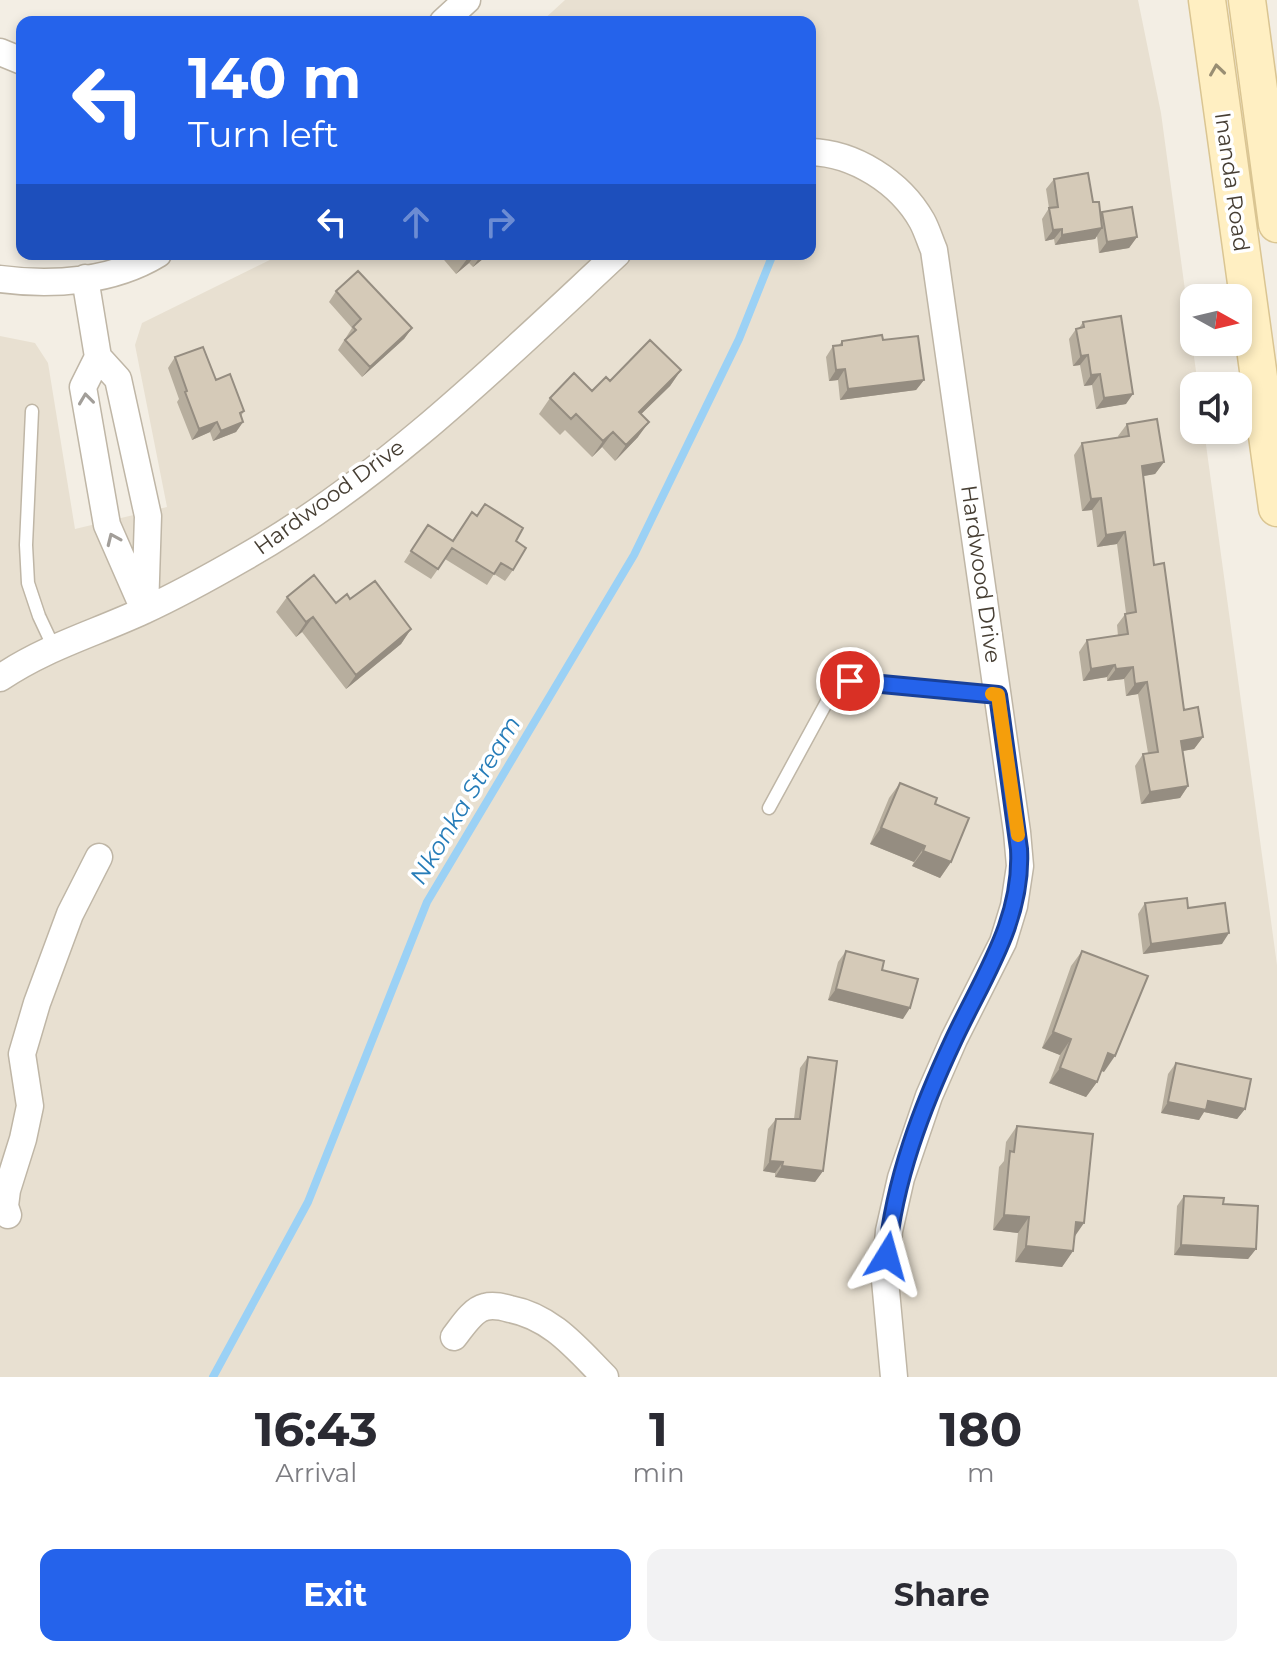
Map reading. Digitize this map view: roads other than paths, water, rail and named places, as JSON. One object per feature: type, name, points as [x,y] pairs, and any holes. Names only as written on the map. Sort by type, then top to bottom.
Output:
[{"type":"main road","name":"Inanda Road","points":[[1207,0],[1277,508]]},
{"type":"main road","name":"Inanda Road","points":[[1247,0],[1277,224]]},
{"type":"street","points":[[450,16],[467,0]]},
{"type":"street","name":"Hardwood Drive","points":[[816,153],[848,159],[883,177],[923,221],[934,250],[1020,866],[1014,906],[1003,942],[929,1096],[901,1178],[889,1231],[885,1280],[894,1377]]},
{"type":"street","points":[[0,279],[52,283],[85,278],[149,260]]},
{"type":"street","name":"Hardwood Drive","points":[[0,678],[31,657],[145,610],[258,549],[304,520],[384,460],[498,365],[611,260]]},
{"type":"street","points":[[85,278],[98,357],[118,379],[148,516],[145,610]]},
{"type":"street","points":[[98,357],[83,387],[107,525],[145,610]]},
{"type":"street","points":[[8,1215],[5,1206],[7,1190],[30,1106],[11,1054],[70,914],[99,857]]},
{"type":"street","points":[[454,1337],[474,1313],[485,1307],[522,1311],[563,1334],[605,1377]]},
{"type":"lane","points":[[32,411],[26,545],[28,583],[54,648]]},
{"type":"lane","points":[[769,808],[836,685],[850,681],[998,695]]},
{"type":"waterway","name":"Nkonka Stream","points":[[213,1377],[308,1202],[427,902],[634,555],[739,339],[771,260]]}]
